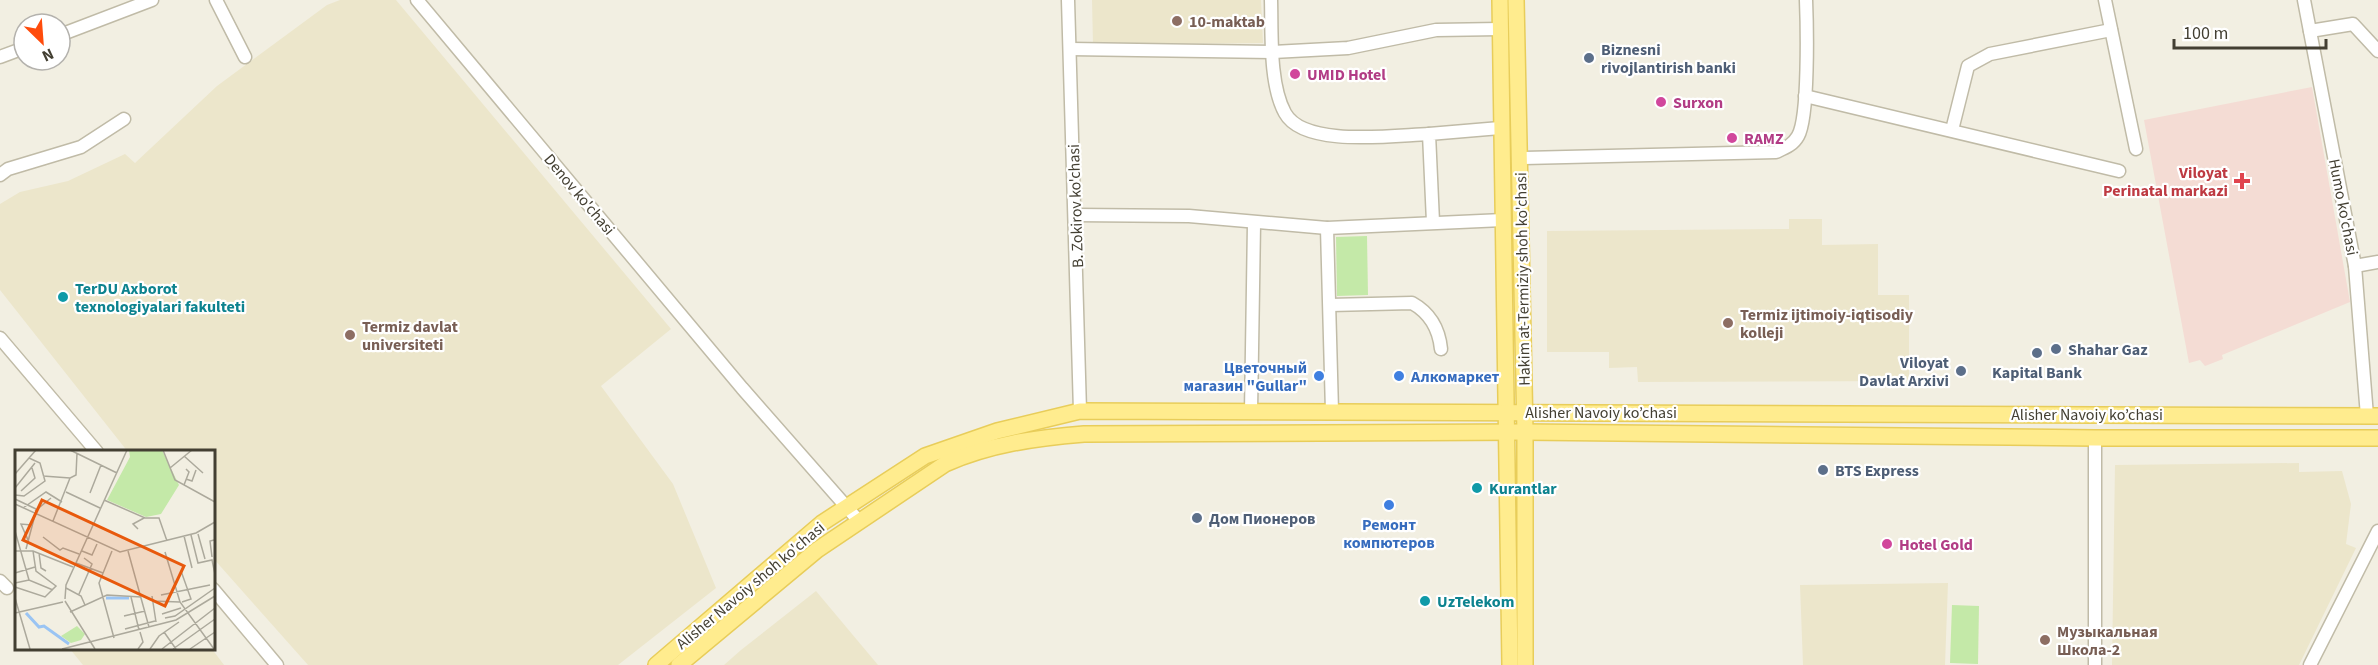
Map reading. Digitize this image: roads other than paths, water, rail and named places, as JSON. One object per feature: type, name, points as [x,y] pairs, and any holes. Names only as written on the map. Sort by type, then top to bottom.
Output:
[{"type":"main road","name":"Hakim at-Termiziy shoh ko'chasi","points":[[1500,0],[1500,128],[1510,665]]},
{"type":"main road","name":"Hakim at-Termiziy shoh ko'chasi","points":[[1516,0],[1525,432],[1525,665]]},
{"type":"main road","name":"Alisher Navoiy ko’chasi","points":[[845,506],[925,456],[997,431],[1080,411],[2373,416]]},
{"type":"main road","points":[[1813,414],[1813,435]]},
{"type":"main road","name":"Alisher Navoiy ko’chasi","points":[[858,520],[945,464],[966,454],[1035,438],[1093,434],[1525,432],[2096,438],[2378,438]]},
{"type":"main road","name":"Alisher Navoiy shoh ko'chasi","points":[[656,665],[845,506]]},
{"type":"main road","name":"Alisher Navoiy shoh ko'chasi","points":[[680,665],[817,550],[858,520]]},
{"type":"street","points":[[72,30],[152,0]]},
{"type":"street","points":[[216,0],[245,57]]},
{"type":"street","name":"Denov ko'chasi","points":[[417,0],[742,388],[858,520]]},
{"type":"street","name":"B. Zokirov ko'chasi","points":[[1068,0],[1080,411]]},
{"type":"street","points":[[1271,0],[1273,52],[1281,103],[1286,115],[1296,125],[1310,132],[1342,136],[1429,134],[1500,128]]},
{"type":"street","points":[[1520,158],[1776,152],[1790,146],[1799,134],[1804,96],[1806,0]]},
{"type":"street","points":[[2105,0],[2136,149]]},
{"type":"street","name":"Humo ko'chasi","points":[[2304,0],[2355,266],[2373,416]]},
{"type":"street","points":[[2310,31],[2354,24],[2378,51]]},
{"type":"street","points":[[1070,50],[1273,52],[1348,48],[1436,30],[1500,28]]},
{"type":"street","points":[[1952,130],[1968,66],[1990,54],[2111,30]]},
{"type":"street","points":[[1804,96],[2119,171]]},
{"type":"street","points":[[0,175],[8,169],[81,147],[124,119]]},
{"type":"street","points":[[1429,134],[1433,222]]},
{"type":"street","points":[[1074,215],[1189,216],[1254,224],[1327,228],[1503,219]]},
{"type":"street","points":[[1251,412],[1254,224]]},
{"type":"street","points":[[1327,228],[1332,411]]},
{"type":"street","points":[[2355,266],[2378,262]]},
{"type":"street","points":[[1330,305],[1412,303],[1421,308],[1439,331],[1441,349]]},
{"type":"street","points":[[0,338],[95,450]]},
{"type":"street","points":[[2095,665],[2096,438]]},
{"type":"street","points":[[2310,665],[2378,531]]},
{"type":"street","points":[[214,590],[277,665]]},
{"type":"place","name":"10-maktab","points":[[1177,21]]},
{"type":"place","name":"Biznesni rivojlantirish banki","points":[[1589,58]]},
{"type":"place","name":"UMID Hotel","points":[[1295,74]]},
{"type":"place","name":"Surxon","points":[[1661,102]]},
{"type":"place","name":"RAMZ","points":[[1732,138]]},
{"type":"place","name":"Viloyat Perinatal markazi","points":[[2242,181]]},
{"type":"place","name":"TerDU Axborot texnologiyalari fakulteti","points":[[63,297]]},
{"type":"place","name":"Termiz ijtimoiy-iqtisodiy kolleji","points":[[1728,323]]},
{"type":"place","name":"Termiz davlat universiteti","points":[[350,335]]},
{"type":"place","name":"Shahar Gaz","points":[[2056,349]]},
{"type":"place","name":"Kapital Bank","points":[[2037,353]]},
{"type":"place","name":"Viloyat Davlat Arxivi","points":[[1961,371]]},
{"type":"place","name":"Цветочный магазин \"Gullar\"","points":[[1319,376]]},
{"type":"place","name":"Алкомаркет","points":[[1399,376]]},
{"type":"place","name":"BTS Express","points":[[1823,470]]},
{"type":"place","name":"Kurantlar","points":[[1477,488]]},
{"type":"place","name":"Ремонт компютеров","points":[[1389,505]]},
{"type":"place","name":"Дом Пионеров","points":[[1197,518]]},
{"type":"place","name":"Hotel Gold","points":[[1887,544]]},
{"type":"place","name":"UzTelekom","points":[[1425,601]]},
{"type":"place","name":"Музыкальная Школа-2","points":[[2045,640]]}]
